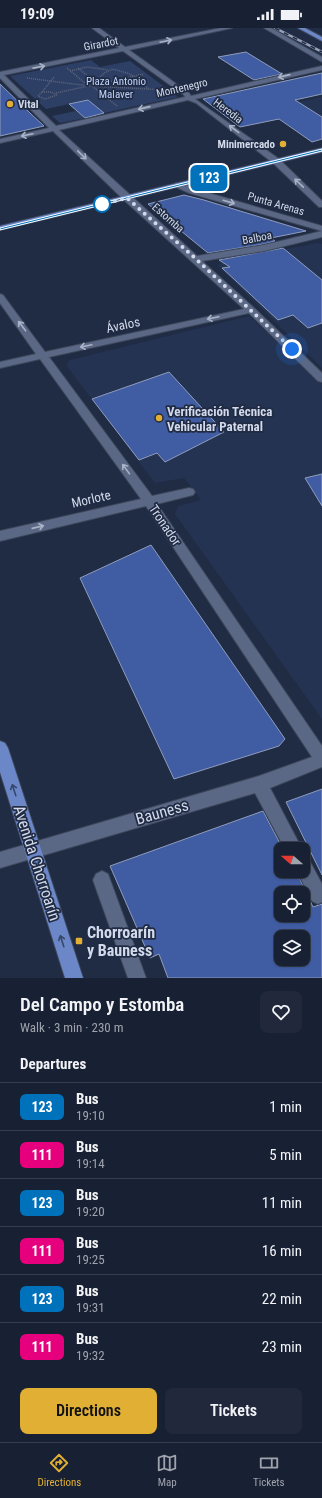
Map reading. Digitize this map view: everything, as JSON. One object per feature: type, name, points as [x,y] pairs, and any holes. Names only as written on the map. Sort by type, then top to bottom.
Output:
[{"type":"main road","points":[[301,28],[321,38]]},
{"type":"main road","points":[[0,228],[321,151]]},
{"type":"main road","name":"Avenida Chorroarín","points":[[0,748],[74,978]]},
{"type":"street","name":"Heredia","points":[[95,28],[186,95],[198,102],[276,161],[322,206]]},
{"type":"street","name":"Girardot","points":[[0,74],[229,28]]},
{"type":"street","points":[[266,28],[322,60]]},
{"type":"street","name":"Montenegro","points":[[0,141],[186,95],[322,68]]},
{"type":"street","name":"Estomba","points":[[0,74],[127,198],[252,310],[322,379]]},
{"type":"street","name":"Punta Arenas","points":[[179,185],[192,191],[322,229]]},
{"type":"street","name":"Balboa","points":[[196,259],[264,248],[322,234]]},
{"type":"street","name":"Tronador","points":[[0,297],[44,355],[149,501],[322,759]]},
{"type":"street","name":"Ávalos","points":[[0,365],[252,310]]},
{"type":"street","name":"Morlote","points":[[0,536],[189,492]]},
{"type":"street","name":"Bauness","points":[[0,860],[33,849],[259,784],[322,759]]},
{"type":"street","points":[[259,784],[290,842]]},
{"type":"street","points":[[309,878],[318,895],[322,893]]},
{"type":"street","points":[[102,880],[137,978]]},
{"type":"path","points":[[69,61],[93,80],[92,86]]},
{"type":"path","points":[[60,62],[84,83],[92,86],[106,96]]},
{"type":"path","points":[[70,71],[87,67],[122,71],[149,89]]},
{"type":"path","points":[[92,86],[108,70]]},
{"type":"path","points":[[42,92],[56,93],[156,72]]},
{"type":"path","points":[[0,74],[92,86],[149,89],[186,95]]},
{"type":"path","points":[[54,77],[39,94],[39,97],[46,99],[54,98],[57,95],[56,93]]},
{"type":"shaded area","points":[[322,97],[322,117],[299,102]]},
{"type":"shaded area","points":[[316,243],[322,244],[322,368],[218,266],[222,262]]},
{"type":"shaded area","points":[[249,316],[322,384],[322,719],[175,514],[178,506],[201,500],[184,478],[155,483],[66,365],[70,360]]},
{"type":"green space","name":"Plaza Antonio Malaver","points":[[91,60],[100,67],[130,61],[178,97],[104,113],[88,100],[46,109],[10,76]]},
{"type":"green space","points":[[76,111],[85,118],[60,123],[52,116]]},
{"type":"building","points":[[246,52],[282,74],[254,80],[218,57]]},
{"type":"building","points":[[322,73],[322,94],[295,100],[322,117],[322,139],[312,142],[279,119],[240,127],[203,99]]},
{"type":"building","name":"Vital","points":[[0,84],[30,113],[44,126],[0,136]]},
{"type":"building","points":[[88,100],[104,113],[85,118],[69,104]]},
{"type":"building","points":[[184,195],[306,231],[271,238],[275,241],[264,244],[208,253],[148,204]]},
{"type":"building","points":[[283,248],[322,280],[322,323],[308,328],[293,315],[278,320],[222,268],[230,267],[219,260]]},
{"type":"building","name":"Verificación Técnica Vehicular Paternal","points":[[169,372],[224,432],[165,462],[157,453],[139,460],[92,399]]},
{"type":"building","points":[[322,474],[322,506],[305,478]]},
{"type":"building","points":[[151,545],[285,739],[279,746],[174,779],[80,578]]},
{"type":"building","points":[[322,789],[322,875],[310,851],[310,842],[306,842],[286,802]]},
{"type":"building","points":[[263,811],[279,842],[274,842],[274,878],[299,878],[303,886],[274,886],[274,922],[310,922],[310,901],[313,907],[322,904],[322,978],[168,978],[159,954],[150,958],[110,866]]},
{"type":"railway","points":[[275,28],[322,52]]},
{"type":"bus line","name":"123","points":[[0,228],[322,150]]},
{"type":"place","name":"Vital","points":[[10,104]]},
{"type":"place","name":"Minimercado","points":[[283,144]]},
{"type":"place","name":"Verificación Técnica Vehicular Paternal","points":[[159,418]]},
{"type":"place","name":"Chorroarín y Bauness","points":[[79,941]]},
{"type":"route","points":[[102,204],[98,205],[127,198],[252,310],[292,349]]}]
